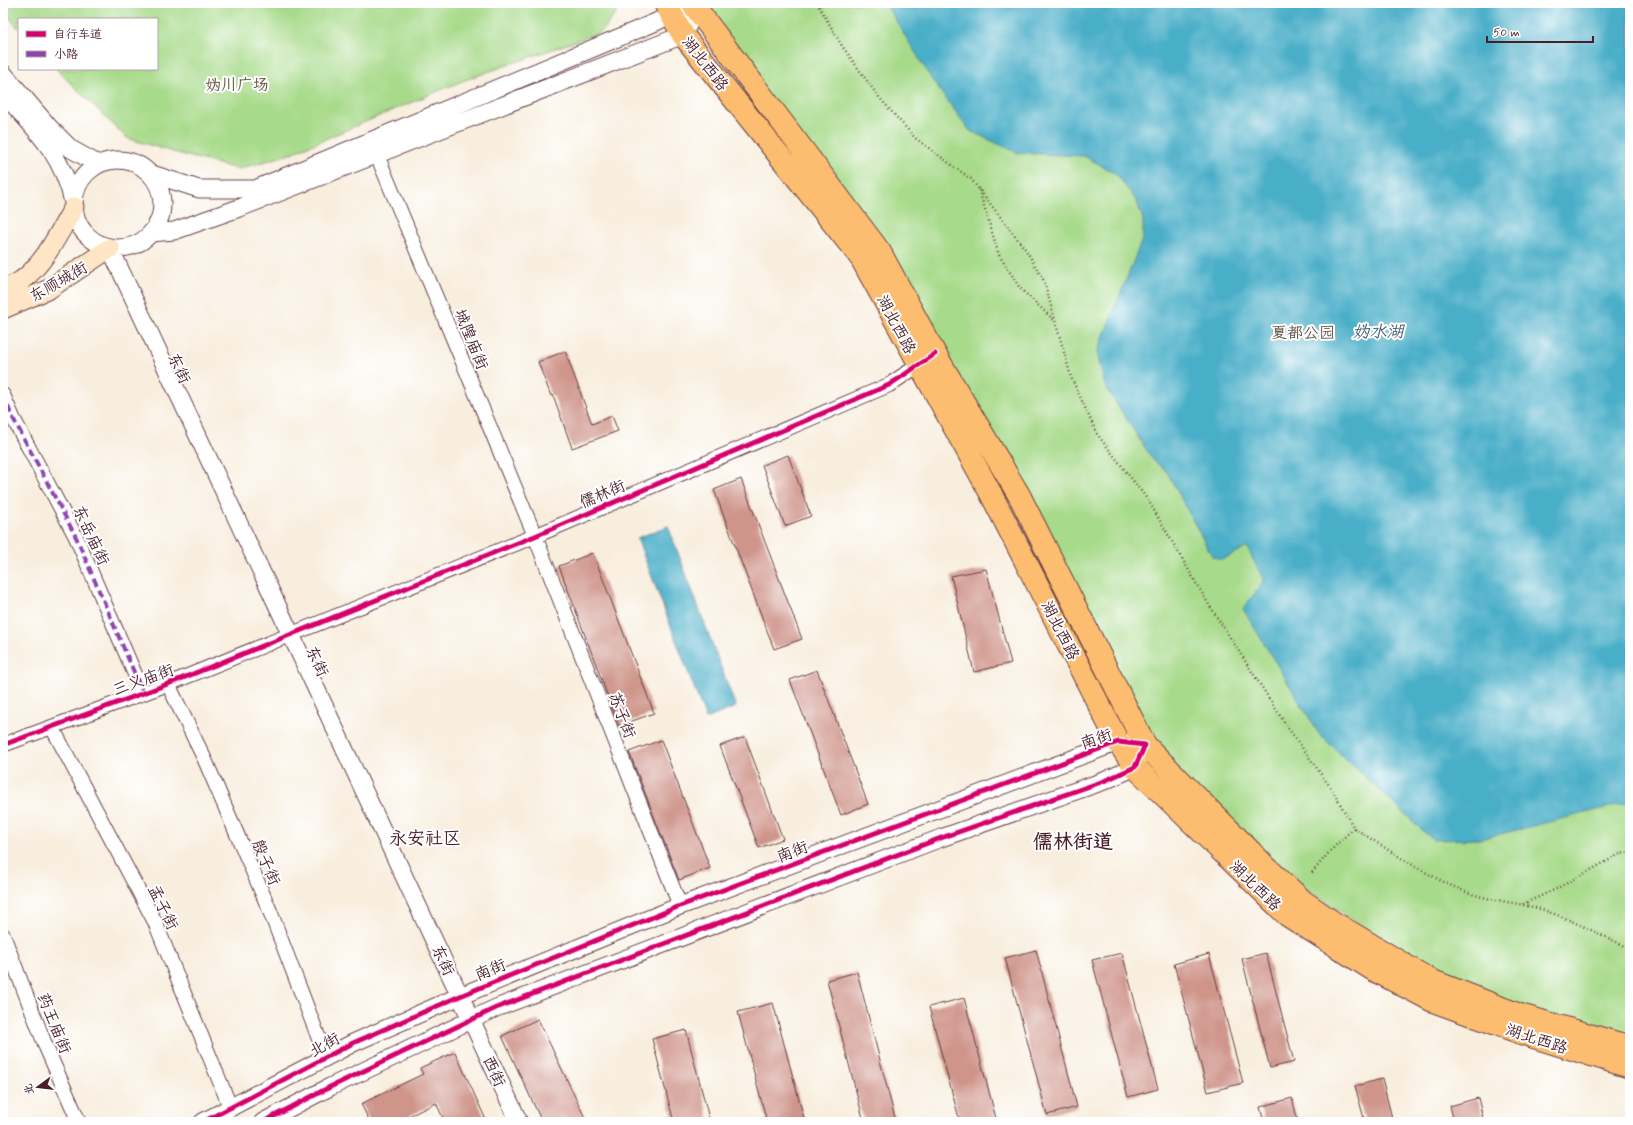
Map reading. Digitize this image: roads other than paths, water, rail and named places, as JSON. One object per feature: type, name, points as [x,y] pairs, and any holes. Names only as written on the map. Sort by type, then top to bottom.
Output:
[{"type":"main road","name":"湖北西路","points":[[694,7],[880,252],[927,359],[990,492],[1118,742],[1135,766],[1287,915],[1372,969],[1433,1001],[1521,1033],[1630,1067]]},
{"type":"main road","name":"湖北西路","points":[[668,8],[683,35],[861,258],[1019,495],[1146,745],[1223,825],[1303,901],[1363,941],[1437,983],[1517,1014],[1617,1043],[1630,1045]]},
{"type":"main road","name":"东顺城街","points":[[3,290],[21,281],[34,269],[46,254],[74,207]]},
{"type":"main road","name":"东顺城街","points":[[3,309],[49,289],[110,248]]},
{"type":"street","points":[[74,207],[76,190],[84,175],[98,164],[114,160],[132,162],[149,173],[199,189],[255,189],[656,22],[668,8],[694,7],[683,35],[242,207],[174,230],[151,233]]},
{"type":"street","points":[[3,73],[49,127],[71,149],[98,164]]},
{"type":"street","points":[[3,93],[49,146],[60,163],[70,191],[78,224],[89,238],[110,248],[121,249],[138,244],[151,233],[160,218],[162,201],[158,184],[149,173]]},
{"type":"street","name":"城隍庙街","points":[[377,155],[535,536]]},
{"type":"street","name":"东街","points":[[110,248],[472,1020]]},
{"type":"street","name":"儒林街","points":[[291,634],[535,536],[889,385],[927,359]]},
{"type":"street","name":"东岳庙街","points":[[3,395],[13,418],[76,538],[143,693]]},
{"type":"street","name":"苏子街","points":[[535,536],[680,906]]},
{"type":"street","name":"三义庙街","points":[[3,745],[168,684],[291,634]]},
{"type":"street","name":"殷子街","points":[[168,684],[205,760],[270,911],[326,1057]]},
{"type":"street","name":"孟子街","points":[[52,727],[154,922],[231,1109]]},
{"type":"street","name":"南街","points":[[460,996],[680,906],[1118,742],[1146,745]]},
{"type":"street","points":[[263,1122],[330,1087],[496,1008],[934,841],[1104,781],[1135,766],[1146,745]]},
{"type":"street","name":"药王庙街","points":[[3,935],[46,1047],[79,1122]]},
{"type":"street","name":"北街","points":[[204,1122],[353,1043],[460,996]]},
{"type":"street","name":"西街","points":[[472,1020],[519,1122]]},
{"type":"water","name":"妫水湖","points":[[885,3],[1630,3],[1630,802],[1480,839],[1433,840],[1319,734],[1243,609],[1264,581],[1247,547],[1222,560],[1212,556],[1167,472],[1153,460],[1105,386],[1097,353],[1143,237],[1143,219],[1136,200],[1116,174],[1084,156],[1018,153],[970,131],[934,83]]},
{"type":"water","points":[[668,526],[736,707],[706,719],[637,538]]},
{"type":"district","name":"永安社区","points":[[425,838]]},
{"type":"district","name":"儒林街道","points":[[1073,841]]},
{"type":"park label","name":"妫川广场","points":[[237,84]]},
{"type":"park label","name":"夏都公园","points":[[1303,332]]}]
